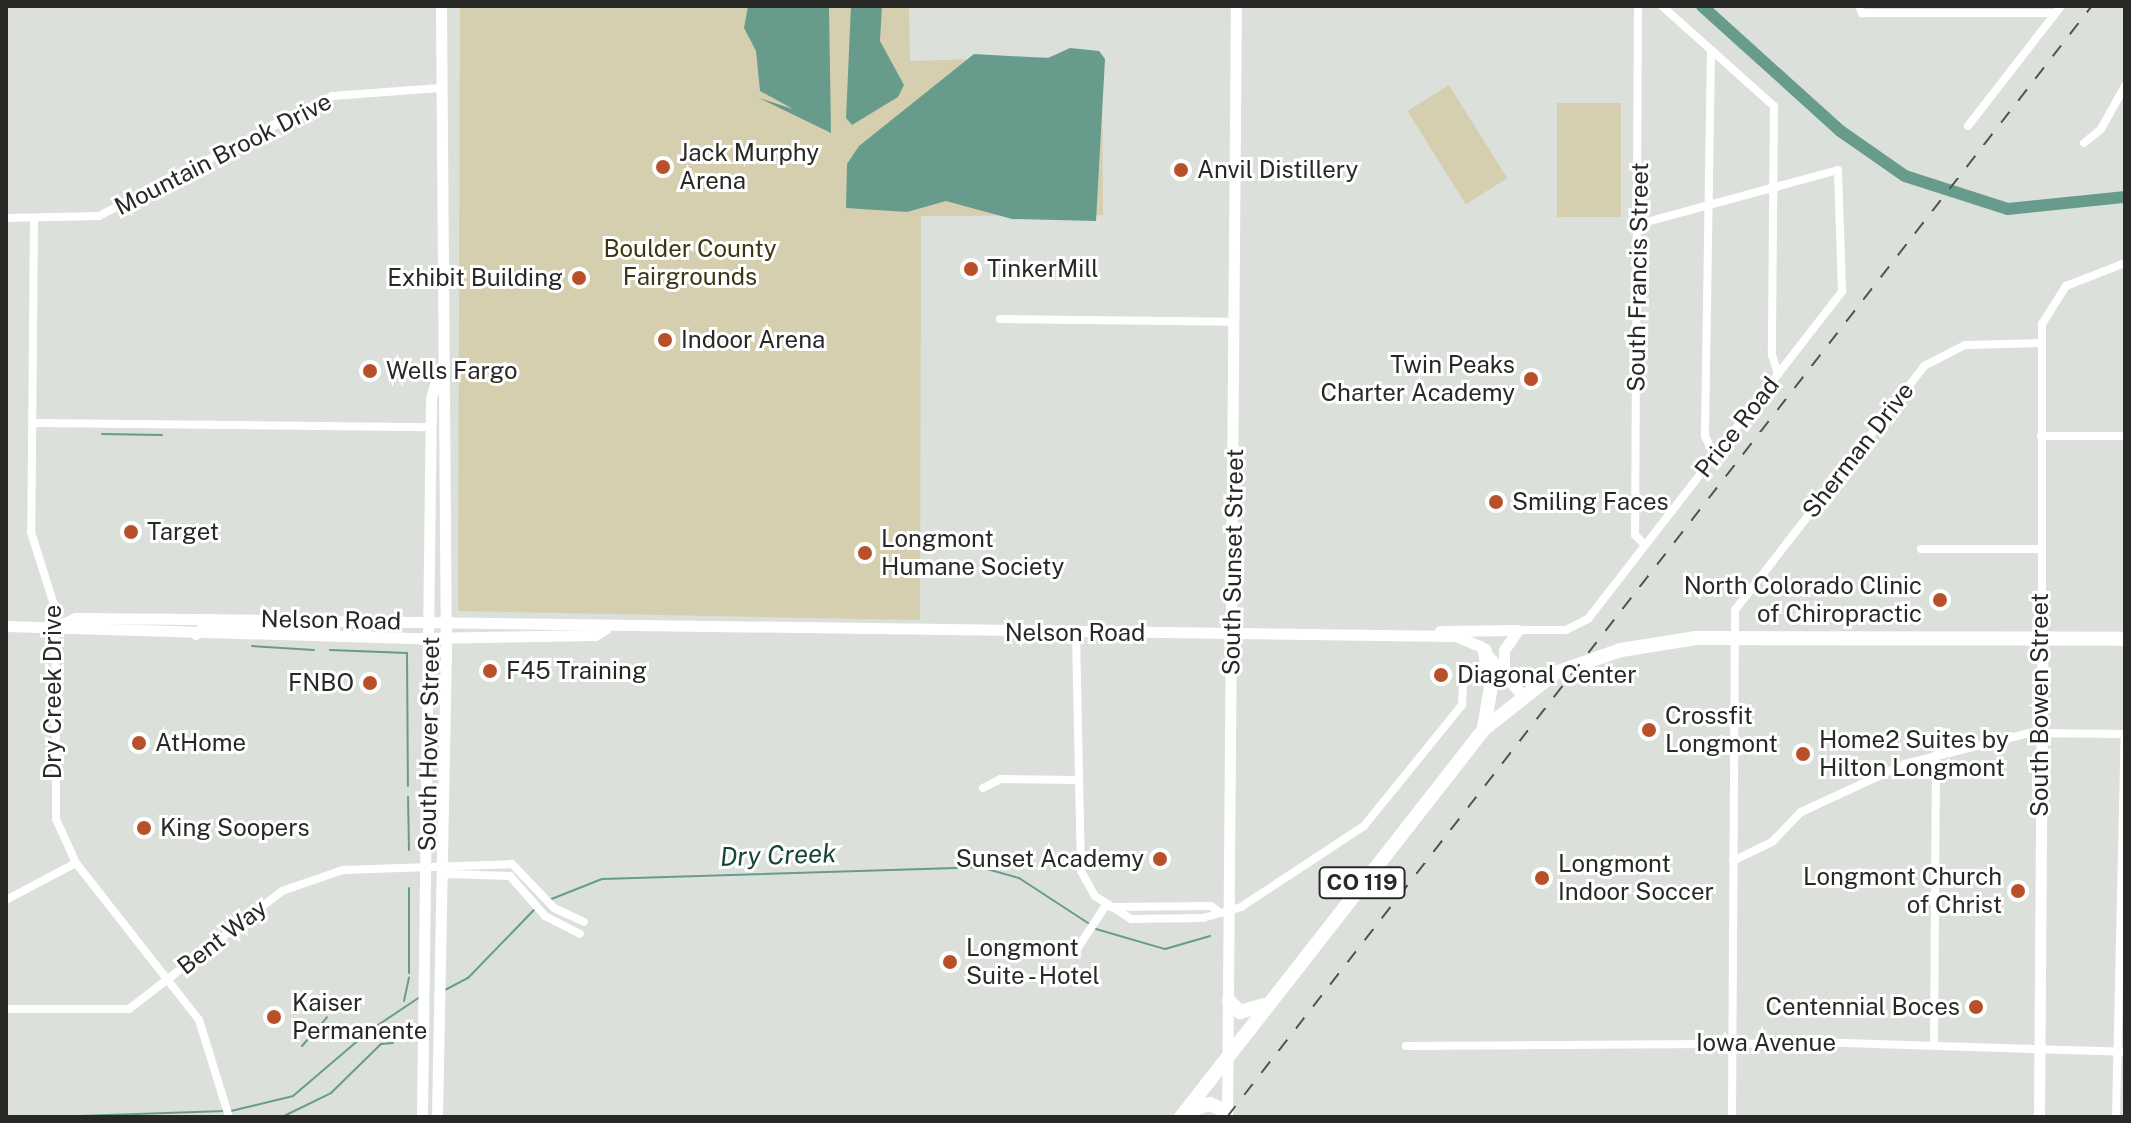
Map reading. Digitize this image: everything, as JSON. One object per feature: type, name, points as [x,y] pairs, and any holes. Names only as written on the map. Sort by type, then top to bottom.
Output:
[{"type":"highway","name":"CO 119","points":[[1182,1115],[1484,729],[1521,694],[1621,650],[1732,637],[2125,639]]},
{"type":"highway","points":[[1484,729],[1491,686],[1485,651]]},
{"type":"highway","points":[[1229,1001],[1248,1013],[1269,1003]]},
{"type":"highway","points":[[1182,1115],[1210,1104],[1226,1114]]},
{"type":"main road","name":"South Hover Street","points":[[437,1117],[446,637],[445,427],[439,372],[441,6]]},
{"type":"main road","name":"South Sunset Street","points":[[1226,1114],[1229,1001],[1224,911],[1232,634],[1236,6]]},
{"type":"main road","name":"South Hover Street","points":[[422,1117],[432,638],[431,427],[439,372]]},
{"type":"main road","points":[[431,427],[445,427]]},
{"type":"main road","name":"Nelson Road","points":[[56,627],[75,618],[445,621],[605,629],[1426,635],[1472,641]]},
{"type":"main road","points":[[195,635],[202,628],[302,620]]},
{"type":"main road","name":"Nelson Road","points":[[6,626],[195,635],[432,638],[595,635],[605,629]]},
{"type":"main road","points":[[1426,635],[1453,627],[1518,630]]},
{"type":"main road","points":[[1505,675],[1504,650],[1518,630]]},
{"type":"main road","name":"South Bowen Street","points":[[2039,1117],[2042,640]]},
{"type":"main road","points":[[1472,641],[1485,651],[1521,694]]},
{"type":"street","name":"South Francis Street","points":[[1638,6],[1635,535],[1645,545]]},
{"type":"street","points":[[1662,6],[1774,106],[1772,355],[1778,374]]},
{"type":"street","points":[[1859,6],[1862,13],[2058,10]]},
{"type":"street","points":[[1968,126],[2058,10]]},
{"type":"street","points":[[1711,50],[1706,205],[1705,436],[1714,455]]},
{"type":"street","points":[[2084,143],[2101,129],[2125,86]]},
{"type":"street","name":"Mountain Brook Drive","points":[[6,218],[34,219],[115,211],[332,96],[440,88]]},
{"type":"street","name":"Price Road","points":[[1472,641],[1518,630],[1584,623],[1842,291],[1838,170],[1773,187]]},
{"type":"street","points":[[1639,224],[1773,187]]},
{"type":"street","name":"Dry Creek Drive","points":[[34,219],[31,532],[56,627],[54,810],[76,863],[169,978],[207,1036],[229,1116]]},
{"type":"street","name":"South Bowen Street","points":[[2042,640],[2041,343],[2055,296],[2075,280],[2125,263]]},
{"type":"street","points":[[1000,319],[1235,322]]},
{"type":"street","name":"Sherman Drive","points":[[1732,1117],[1732,637],[1739,603],[1924,366],[1965,345],[2041,343]]},
{"type":"street","points":[[34,423],[431,427]]},
{"type":"street","points":[[2041,436],[2125,436]]},
{"type":"street","points":[[1921,549],[2040,549]]},
{"type":"street","points":[[1076,633],[1081,871],[1108,906],[1224,911],[1375,817],[1462,705],[1464,669]]},
{"type":"street","points":[[1733,861],[1772,842],[1801,812],[1936,755],[2040,733],[2125,734],[2121,1052],[2116,1117]]},
{"type":"street","points":[[1934,1044],[1936,755]]},
{"type":"street","points":[[983,788],[1001,779],[1078,780]]},
{"type":"street","points":[[6,900],[76,863]]},
{"type":"street","name":"Bent Way","points":[[6,1009],[120,1011],[300,882],[367,867],[512,864],[554,908],[584,922]]},
{"type":"street","name":"Bent Way","points":[[442,866],[449,874],[510,876],[545,916],[580,934]]},
{"type":"street","points":[[1045,955],[1066,955],[1089,934],[1108,906]]},
{"type":"street","name":"Iowa Avenue","points":[[1406,1046],[1934,1044],[2039,1045],[2121,1052]]},
{"type":"green space","name":"Boulder County Fairgrounds","points":[[460,6],[909,6],[910,61],[1102,55],[1103,215],[921,216],[920,620],[458,611]]},
{"type":"green space","points":[[1449,85],[1507,178],[1466,204],[1407,111]]},
{"type":"green space","points":[[1557,103],[1621,103],[1621,217],[1557,217]]},
{"type":"shaded area","points":[[748,6],[829,6],[831,133],[759,98],[793,109],[760,91],[756,51],[744,28]]},
{"type":"shaded area","points":[[851,6],[882,6],[880,41],[904,85],[898,97],[852,125],[846,118]]},
{"type":"shaded area","points":[[1070,48],[1099,51],[1105,59],[1096,221],[1012,219],[946,201],[907,212],[846,208],[847,164],[859,146],[974,54],[1048,58]]},
{"type":"waterway","points":[[1702,6],[1839,130],[1905,176],[2008,209],[2125,197]]},
{"type":"waterway","points":[[102,434],[162,435]]},
{"type":"waterway","points":[[252,646],[314,650]]},
{"type":"waterway","points":[[330,650],[407,653],[408,786]]},
{"type":"waterway","points":[[408,797],[409,850]]},
{"type":"waterway","name":"Dry Creek","points":[[549,900],[602,879],[980,867],[1019,878],[1091,925]]},
{"type":"waterway","points":[[409,888],[409,973]]},
{"type":"waterway","name":"Dry Creek","points":[[445,990],[468,978],[534,910]]},
{"type":"waterway","name":"Dry Creek","points":[[1096,929],[1165,949],[1210,936]]},
{"type":"waterway","points":[[404,1001],[409,978]]},
{"type":"waterway","name":"Dry Creek","points":[[375,1027],[420,997]]},
{"type":"waterway","points":[[302,1046],[327,1017]]},
{"type":"waterway","name":"Dry Creek","points":[[231,1111],[293,1096],[368,1032]]},
{"type":"waterway","points":[[282,1117],[331,1093],[381,1044],[393,1043]]},
{"type":"waterway","name":"Dry Creek","points":[[50,1117],[225,1111]]},
{"type":"railway","points":[[1227,1117],[2092,6]]},
{"type":"place","name":"Jack Murphy Arena","points":[[663,167]]},
{"type":"place","name":"Anvil Distillery","points":[[1181,170]]},
{"type":"place","name":"TinkerMill","points":[[971,269]]},
{"type":"place","name":"Exhibit Building","points":[[579,278]]},
{"type":"place","name":"Indoor Arena","points":[[665,340]]},
{"type":"place","name":"Wells Fargo","points":[[370,371]]},
{"type":"place","name":"Twin Peaks Charter Academy","points":[[1531,379]]},
{"type":"place","name":"Smiling Faces","points":[[1496,502]]},
{"type":"place","name":"Target","points":[[131,532]]},
{"type":"place","name":"Longmont Humane Society","points":[[865,553]]},
{"type":"place","name":"North Colorado Clinic of Chiropractic","points":[[1940,600]]},
{"type":"place","name":"F45 Training","points":[[490,671]]},
{"type":"place","name":"Diagonal Center","points":[[1441,675]]},
{"type":"place","name":"FNBO","points":[[370,683]]},
{"type":"place","name":"Crossfit Longmont","points":[[1649,730]]},
{"type":"place","name":"AtHome","points":[[139,743]]},
{"type":"place","name":"Home2 Suites by Hilton Longmont","points":[[1803,754]]},
{"type":"place","name":"King Soopers","points":[[144,828]]},
{"type":"place","name":"Sunset Academy","points":[[1160,859]]},
{"type":"place","name":"Longmont Indoor Soccer","points":[[1542,878]]},
{"type":"place","name":"Longmont Church of Christ","points":[[2018,891]]},
{"type":"place","name":"Longmont Suite - Hotel","points":[[950,962]]},
{"type":"place","name":"Centennial Boces","points":[[1976,1007]]},
{"type":"place","name":"Kaiser Permanente","points":[[274,1017]]}]
